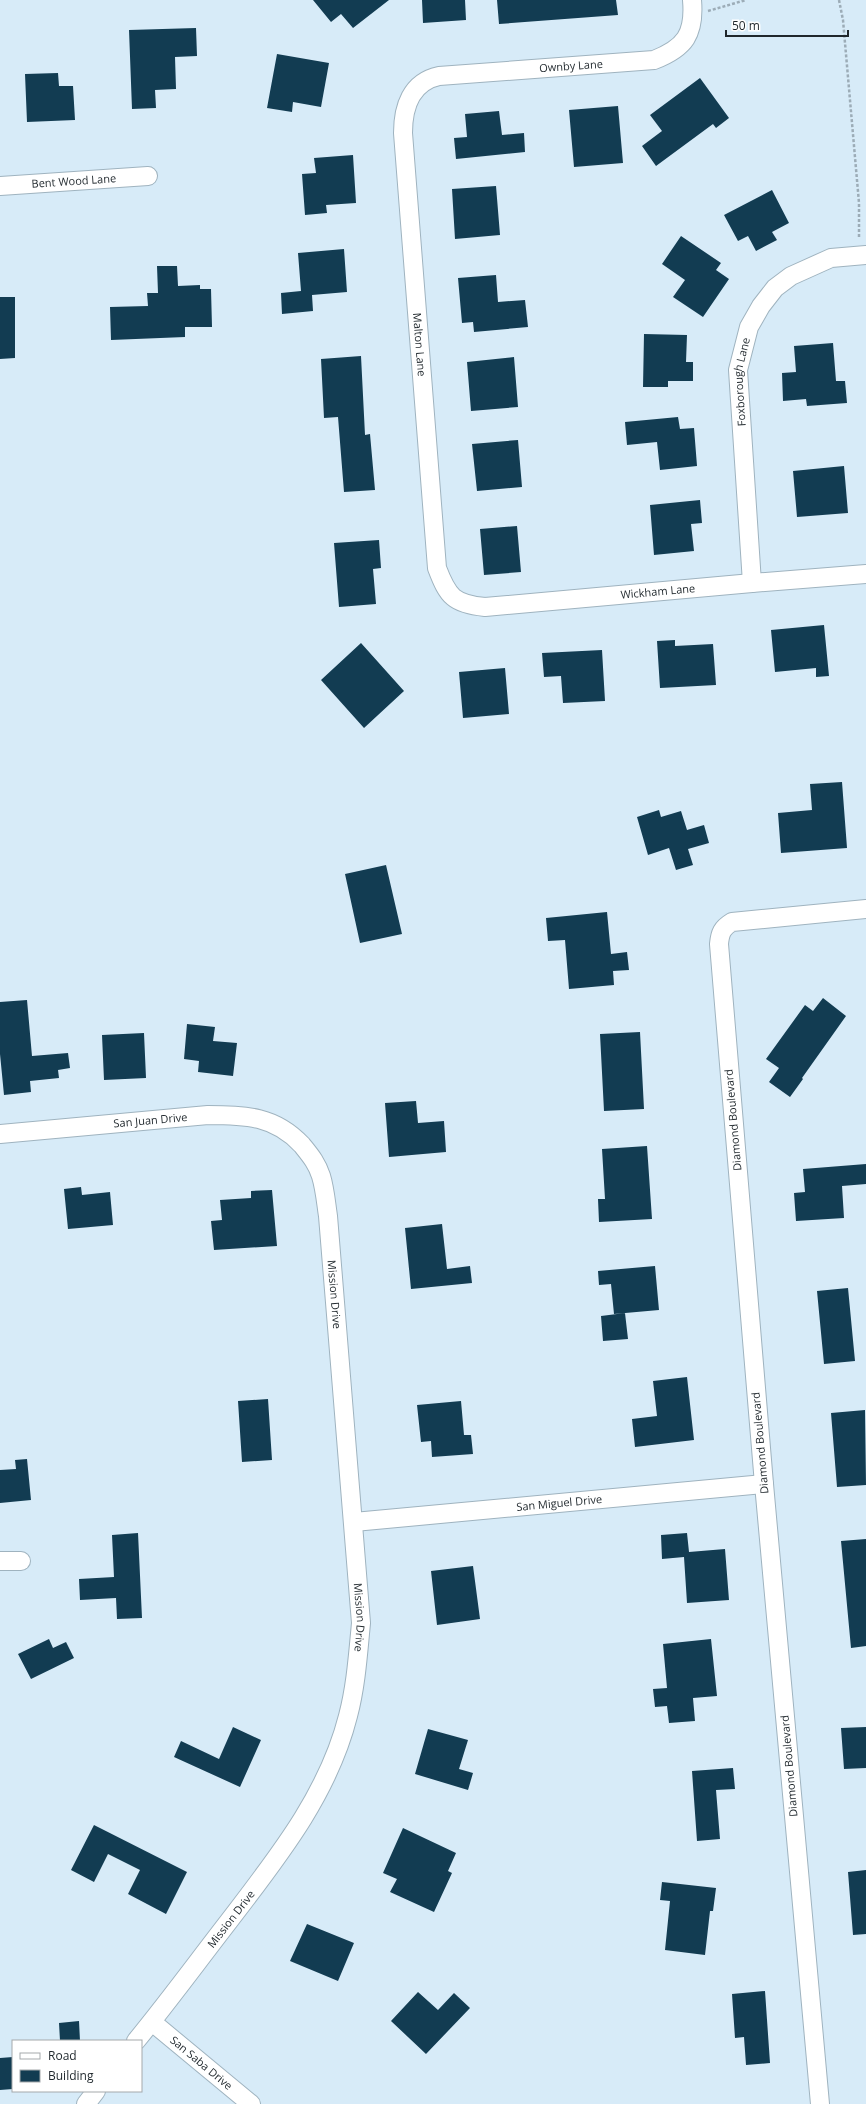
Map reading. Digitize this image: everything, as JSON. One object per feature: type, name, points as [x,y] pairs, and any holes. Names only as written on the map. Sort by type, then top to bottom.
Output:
[{"type":"street","name":"Ownby Lane","points":[[413,91],[428,78],[439,76],[654,60],[669,54],[680,46],[689,34],[692,6]]},
{"type":"street","name":"Malton Lane","points":[[413,91],[404,113],[403,133],[437,568],[443,584],[452,596]]},
{"type":"street","name":"Bent Wood Lane","points":[[0,186],[148,176]]},
{"type":"street","name":"Foxborough Lane","points":[[752,583],[738,370],[749,327],[761,306],[775,288],[791,276],[831,258],[862,256]]},
{"type":"street","name":"Wickham Lane","points":[[452,596],[464,605],[485,608],[866,574]]},
{"type":"street","name":"Diamond Boulevard","points":[[820,2104],[764,1484],[719,944],[720,933],[724,927],[732,922],[866,909]]},
{"type":"street","name":"San Juan Drive","points":[[0,1134],[208,1115],[238,1115],[264,1120],[280,1126],[295,1138]]},
{"type":"street","name":"Mission Drive","points":[[137,2040],[285,1849],[307,1813],[334,1758],[348,1716],[356,1674],[361,1623],[328,1216],[322,1177],[314,1159],[295,1138]]},
{"type":"street","name":"San Miguel Drive","points":[[354,1522],[764,1484]]},
{"type":"street","points":[[0,1561],[21,1561]]},
{"type":"street","name":"San Saba Drive","points":[[152,2022],[250,2104]]},
{"type":"street","points":[[86,2104],[95,2092]]},
{"type":"path","points":[[692,6],[711,11],[746,0]]},
{"type":"path","points":[[839,0],[843,20],[859,203],[862,256]]},
{"type":"building","points":[[313,0],[389,0],[353,28],[341,14],[331,22]]},
{"type":"building","points":[[422,0],[465,0],[466,20],[423,23]]},
{"type":"building","points":[[497,0],[616,0],[618,15],[499,24]]},
{"type":"building","points":[[196,28],[197,56],[175,57],[176,89],[155,90],[156,108],[132,109],[129,30]]},
{"type":"building","points":[[277,54],[329,63],[321,107],[293,102],[292,112],[267,108]]},
{"type":"building","points":[[58,73],[59,86],[73,86],[75,120],[27,122],[25,74]]},
{"type":"building","points":[[700,78],[729,118],[716,128],[713,124],[656,166],[642,146],[662,131],[650,115]]},
{"type":"building","points":[[618,106],[623,163],[574,167],[569,110]]},
{"type":"building","points":[[499,111],[502,135],[524,133],[525,152],[456,159],[454,138],[467,137],[465,114]]},
{"type":"building","points":[[353,155],[356,203],[326,205],[327,213],[305,215],[302,174],[316,173],[314,158]]},
{"type":"building","points":[[496,186],[500,235],[455,239],[452,189]]},
{"type":"building","points":[[772,190],[789,223],[772,232],[777,240],[756,251],[748,236],[738,241],[724,215]]},
{"type":"building","points":[[681,236],[721,263],[716,270],[729,279],[703,317],[673,297],[685,280],[662,264]]},
{"type":"building","points":[[344,249],[347,292],[312,295],[313,311],[282,314],[281,293],[301,291],[298,253]]},
{"type":"building","points":[[157,266],[177,266],[178,286],[200,285],[200,289],[211,289],[212,327],[185,327],[185,337],[111,340],[110,307],[148,306],[147,293],[158,293]]},
{"type":"building","points":[[496,275],[498,302],[525,300],[528,327],[474,332],[473,322],[462,323],[458,278]]},
{"type":"building","points":[[0,297],[15,297],[15,358],[0,359]]},
{"type":"building","points":[[644,334],[687,335],[686,362],[693,362],[693,381],[668,381],[668,387],[643,387]]},
{"type":"building","points":[[833,343],[836,381],[845,381],[847,403],[807,406],[806,399],[783,401],[782,373],[796,372],[794,346]]},
{"type":"building","points":[[361,356],[365,435],[370,434],[375,490],[344,492],[338,417],[324,418],[321,359]]},
{"type":"building","points":[[514,357],[518,407],[471,411],[467,362]]},
{"type":"building","points":[[678,417],[680,429],[694,428],[697,466],[660,470],[657,442],[627,445],[625,422]]},
{"type":"building","points":[[518,440],[522,487],[477,491],[472,444]]},
{"type":"building","points":[[844,466],[848,513],[797,517],[793,471]]},
{"type":"building","points":[[700,500],[702,523],[691,524],[694,551],[654,555],[650,505]]},
{"type":"building","points":[[517,526],[521,572],[484,575],[480,529]]},
{"type":"building","points":[[379,540],[381,568],[373,569],[376,604],[339,607],[334,543]]},
{"type":"building","points":[[824,625],[829,676],[816,677],[816,668],[775,672],[771,630]]},
{"type":"building","points":[[675,640],[675,646],[713,644],[716,685],[660,688],[657,641]]},
{"type":"building","points":[[361,643],[404,691],[364,728],[321,680]]},
{"type":"building","points":[[602,650],[605,701],[563,703],[561,676],[544,677],[542,653]]},
{"type":"building","points":[[505,668],[509,714],[463,718],[459,672]]},
{"type":"building","points":[[842,782],[847,848],[781,853],[778,813],[812,810],[810,784]]},
{"type":"building","points":[[659,810],[661,817],[681,811],[687,830],[704,825],[709,843],[688,849],[693,865],[676,870],[669,848],[648,855],[637,817]]},
{"type":"building","points":[[386,865],[402,934],[360,943],[345,874]]},
{"type":"building","points":[[607,912],[611,954],[627,952],[629,970],[613,971],[614,985],[569,989],[565,940],[548,941],[546,918]]},
{"type":"building","points":[[823,998],[846,1016],[790,1097],[769,1082],[779,1068],[766,1059],[805,1005],[813,1011]]},
{"type":"building","points":[[27,1000],[32,1056],[68,1053],[70,1068],[58,1070],[59,1078],[30,1081],[31,1092],[4,1095],[0,1054],[0,1002]]},
{"type":"building","points":[[187,1024],[215,1027],[213,1041],[237,1043],[233,1076],[198,1072],[199,1061],[184,1059]]},
{"type":"building","points":[[640,1032],[644,1109],[604,1111],[600,1034]]},
{"type":"building","points":[[144,1033],[146,1078],[104,1080],[102,1035]]},
{"type":"building","points":[[416,1101],[418,1123],[444,1121],[446,1152],[389,1157],[385,1103]]},
{"type":"building","points":[[647,1146],[652,1219],[599,1222],[598,1199],[605,1199],[602,1149]]},
{"type":"building","points":[[866,1164],[866,1184],[842,1186],[844,1218],[796,1221],[794,1193],[805,1192],[803,1169]]},
{"type":"building","points":[[81,1187],[82,1195],[110,1192],[113,1225],[68,1229],[64,1189]]},
{"type":"building","points":[[272,1190],[277,1246],[214,1250],[211,1221],[222,1220],[220,1200],[251,1198],[251,1191]]},
{"type":"building","points":[[442,1224],[447,1269],[470,1266],[472,1283],[411,1289],[405,1228]]},
{"type":"building","points":[[655,1266],[659,1310],[614,1314],[611,1284],[599,1285],[598,1271]]},
{"type":"building","points":[[848,1288],[855,1361],[824,1364],[817,1291]]},
{"type":"building","points":[[625,1313],[628,1339],[603,1341],[601,1316]]},
{"type":"building","points":[[687,1377],[694,1440],[635,1447],[632,1419],[657,1416],[653,1381]]},
{"type":"building","points":[[268,1399],[272,1460],[242,1462],[238,1401]]},
{"type":"building","points":[[461,1401],[464,1435],[471,1435],[473,1454],[432,1457],[431,1441],[421,1442],[417,1405]]},
{"type":"building","points":[[865,1410],[866,1485],[837,1487],[831,1413]]},
{"type":"building","points":[[27,1459],[31,1500],[0,1503],[0,1470],[16,1469],[15,1460]]},
{"type":"building","points":[[138,1533],[142,1618],[117,1619],[116,1598],[80,1600],[79,1579],[114,1577],[112,1535]]},
{"type":"building","points":[[687,1533],[689,1552],[725,1549],[729,1600],[687,1603],[684,1557],[662,1559],[661,1535]]},
{"type":"building","points":[[866,1539],[866,1646],[851,1648],[841,1541]]},
{"type":"building","points":[[473,1566],[480,1619],[437,1625],[431,1571]]},
{"type":"building","points":[[49,1639],[53,1648],[66,1642],[74,1658],[31,1679],[18,1654]]},
{"type":"building","points":[[711,1639],[717,1696],[693,1698],[695,1721],[669,1723],[667,1706],[655,1707],[653,1689],[667,1688],[663,1644]]},
{"type":"building","points":[[233,1727],[261,1740],[240,1787],[174,1757],[181,1741],[219,1759]]},
{"type":"building","points":[[866,1727],[866,1768],[844,1769],[841,1728]]},
{"type":"building","points":[[428,1729],[468,1740],[459,1769],[473,1773],[468,1790],[415,1774]]},
{"type":"building","points":[[733,1768],[735,1789],[716,1790],[720,1839],[697,1841],[692,1771]]},
{"type":"building","points":[[94,1825],[187,1872],[166,1914],[128,1894],[140,1870],[108,1854],[94,1882],[71,1870]]},
{"type":"building","points":[[403,1828],[456,1853],[448,1871],[452,1873],[434,1912],[390,1892],[397,1879],[383,1873]]},
{"type":"building","points":[[866,1870],[866,1934],[853,1935],[848,1872]]},
{"type":"building","points":[[662,1882],[716,1888],[713,1911],[710,1911],[705,1955],[665,1950],[670,1901],[660,1900]]},
{"type":"building","points":[[307,1924],[354,1943],[338,1981],[290,1961]]},
{"type":"building","points":[[765,1991],[770,2063],[746,2065],[744,2037],[735,2038],[732,1994]]},
{"type":"building","points":[[418,1992],[438,2010],[454,1993],[470,2008],[426,2054],[391,2021]]},
{"type":"building","points":[[79,2021],[80,2040],[60,2040],[59,2023]]},
{"type":"building","points":[[12,2057],[12,2089],[0,2090],[0,2058]]}]
